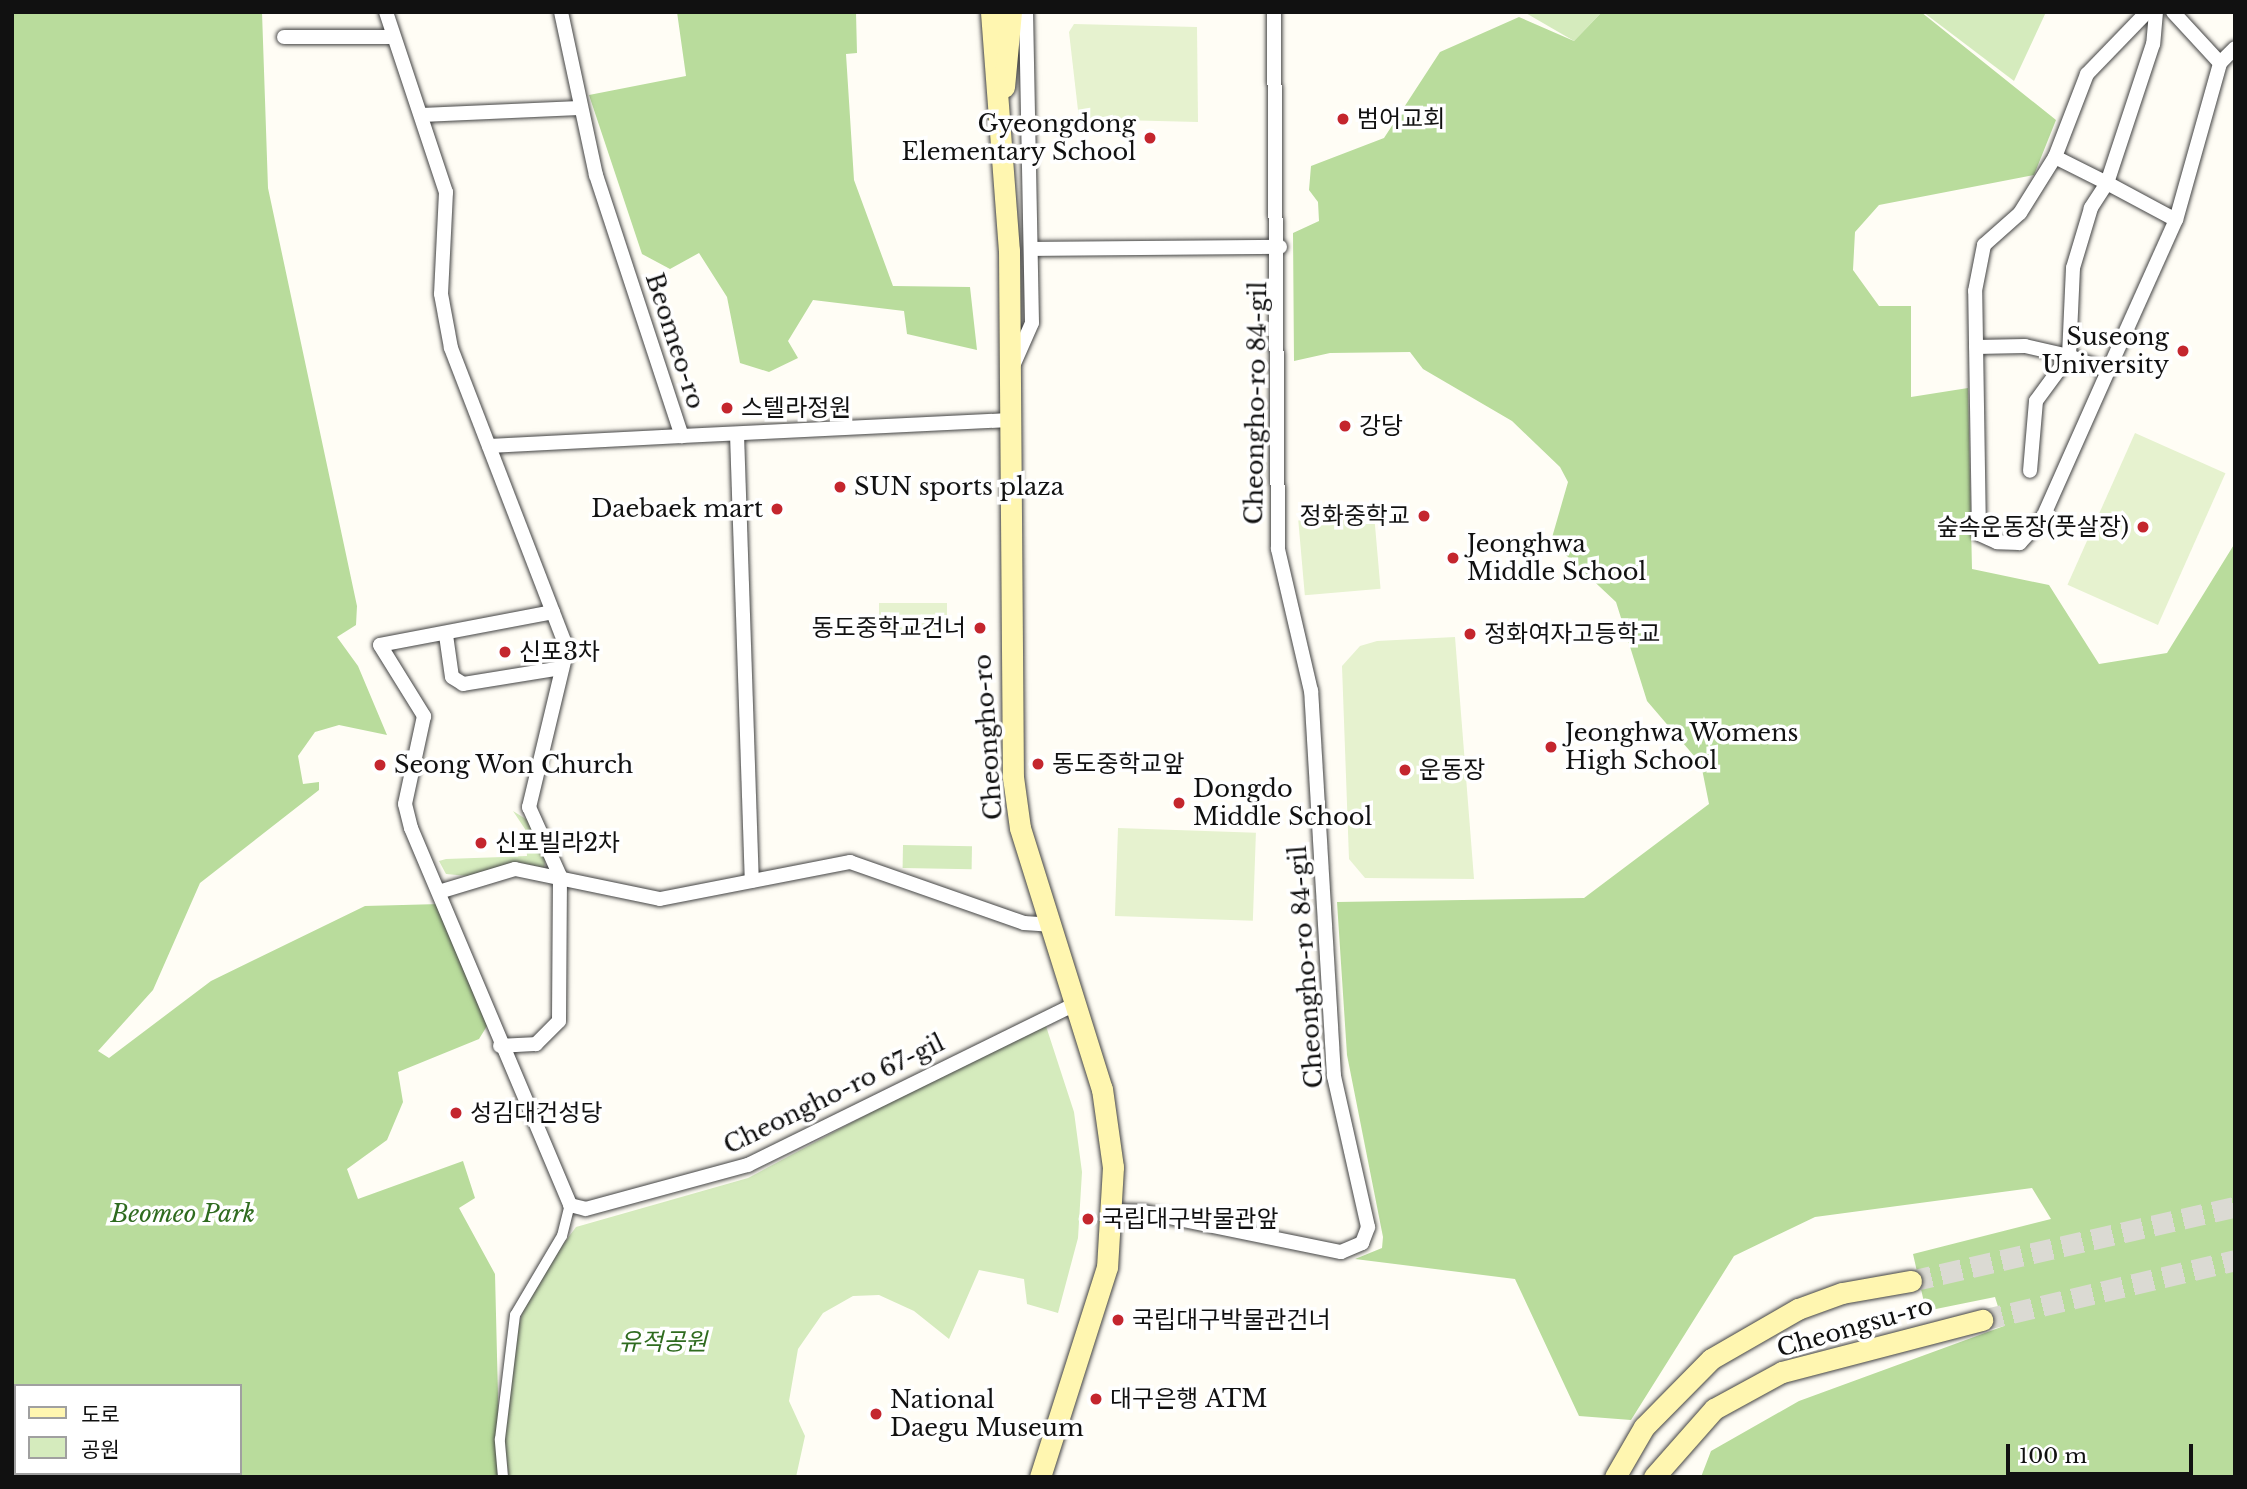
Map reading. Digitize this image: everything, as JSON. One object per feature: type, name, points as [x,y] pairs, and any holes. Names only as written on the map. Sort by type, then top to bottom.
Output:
[{"type":"main road","name":"Cheongho-ro","points":[[991,12],[1002,96],[1011,370],[1009,420],[1013,777],[1020,828],[1110,1127],[1113,1212],[1107,1268],[1040,1477]]},
{"type":"main road","name":"Cheongho-ro","points":[[1002,96],[1012,51],[1011,12]]},
{"type":"main road","name":"Cheongsu-ro","points":[[1615,1477],[1651,1417],[1711,1359],[1798,1309],[1842,1293],[1911,1281]]},
{"type":"main road","name":"Cheongsu-ro","points":[[1654,1477],[1714,1409],[1782,1373],[1982,1320]]},
{"type":"street","points":[[386,12],[392,37],[423,115],[446,192],[443,307],[489,446],[567,649],[529,807],[560,876],[558,1028],[536,1044],[500,1046]]},
{"type":"street","name":"Beomeo-ro","points":[[561,12],[578,108],[682,436],[1009,420]]},
{"type":"street","points":[[1011,370],[1032,323],[1026,12]]},
{"type":"street","name":"Cheongho-ro 84-gil","points":[[1113,1212],[1144,1212],[1341,1252],[1367,1234],[1334,1076],[1311,691],[1278,549],[1280,247],[1274,12]]},
{"type":"street","points":[[2147,12],[2087,74],[2054,157],[2020,213],[1984,245],[1975,291],[1979,534],[1997,542],[2020,543],[2042,519],[2176,220],[2220,63],[2235,48]]},
{"type":"street","points":[[2029,471],[2036,401],[2069,356],[2073,268],[2091,208],[2107,183],[2154,44],[2156,12]]},
{"type":"street","points":[[2173,12],[2220,63]]},
{"type":"street","points":[[284,37],[392,37]]},
{"type":"street","points":[[423,115],[578,108]]},
{"type":"street","points":[[2054,157],[2176,220]]},
{"type":"street","points":[[1032,249],[1280,247]]},
{"type":"street","points":[[1976,347],[2025,346],[2069,356],[2108,371]]},
{"type":"street","points":[[737,434],[752,881]]},
{"type":"street","points":[[489,446],[682,436]]},
{"type":"street","points":[[503,1477],[499,1443],[514,1315],[562,1236],[570,1205],[500,1046],[442,891],[405,804],[424,716],[380,646],[553,612]]},
{"type":"street","points":[[446,635],[453,677],[463,684],[562,668]]},
{"type":"street","points":[[442,891],[515,869],[560,876],[660,899],[850,862],[1024,923],[1050,925]]},
{"type":"street","name":"Cheongho-ro 67-gil","points":[[570,1205],[586,1209],[748,1165],[1074,1004]]},
{"type":"green space","name":"Beomeo Park","points":[[12,12],[262,12],[268,188],[357,606],[356,625],[337,637],[358,666],[387,735],[339,725],[315,732],[298,756],[303,784],[319,782],[319,790],[200,883],[153,990],[98,1051],[109,1058],[211,981],[365,906],[440,904],[487,1026],[479,1039],[398,1072],[403,1102],[387,1140],[347,1169],[358,1199],[463,1161],[475,1198],[459,1208],[495,1274],[500,1477],[12,1477]]},
{"type":"green space","points":[[677,12],[856,12],[857,53],[846,54],[854,180],[893,286],[970,287],[977,350],[907,334],[904,311],[813,300],[788,341],[798,358],[769,372],[740,363],[727,297],[699,253],[670,269],[642,254],[589,95],[686,76]]},
{"type":"green space","points":[[1524,12],[1602,12],[1574,41]]},
{"type":"green space","points":[[1602,12],[1921,12],[2056,120],[2034,175],[1879,205],[1855,232],[1853,270],[1879,306],[1911,306],[1911,397],[1968,388],[1972,569],[2049,585],[2099,664],[2167,653],[2235,543],[2235,1477],[1701,1477],[1711,1451],[1799,1401],[2004,1326],[1995,1297],[1926,1311],[1913,1254],[2051,1219],[2032,1188],[1815,1217],[1734,1256],[1631,1420],[1579,1416],[1515,1279],[1355,1259],[1382,1248],[1383,1237],[1347,1055],[1337,902],[1584,898],[1709,804],[1701,764],[1647,701],[1616,602],[1551,541],[1568,482],[1560,467],[1512,421],[1423,369],[1410,352],[1330,353],[1294,361],[1293,233],[1319,221],[1318,202],[1309,190],[1311,166],[1384,138],[1440,52],[1519,17],[1574,41]]},
{"type":"green space","points":[[1923,12],[2046,12],[2014,81]]},
{"type":"green space","points":[[1074,24],[1197,27],[1198,122],[1079,119],[1069,32]]},
{"type":"green space","name":"숲속운동장(풋살장)","points":[[2135,433],[2225,473],[2158,625],[2067,585]]},
{"type":"green space","points":[[1374,514],[1381,589],[1305,595],[1298,521]]},
{"type":"green space","points":[[879,603],[947,603],[947,630],[879,630]]},
{"type":"green space","name":"운동장","points":[[1455,637],[1474,879],[1365,878],[1349,859],[1342,666],[1360,646],[1377,641]]},
{"type":"green space","points":[[513,811],[529,821],[546,857],[544,868],[517,862],[468,876],[446,874],[439,861],[527,856],[525,829]]},
{"type":"green space","points":[[1118,828],[1256,833],[1253,921],[1115,916]]},
{"type":"green space","points":[[903,845],[972,846],[972,869],[903,868]]},
{"type":"green space","name":"유적공원","points":[[1044,1020],[1074,1112],[1082,1172],[1078,1238],[1058,1313],[1027,1304],[1024,1279],[979,1270],[949,1339],[914,1311],[879,1295],[853,1296],[823,1313],[798,1349],[789,1401],[805,1436],[796,1477],[509,1477],[504,1442],[511,1354],[528,1292],[576,1227],[748,1178]]},
{"type":"tunnel","points":[[1911,1281],[2235,1207]]},
{"type":"tunnel","points":[[1982,1320],[2235,1260]]},
{"type":"place","name":"범어교회","points":[[1343,119]]},
{"type":"place","name":"Gyeongdong Elementary School","points":[[1150,138]]},
{"type":"place","name":"Suseong University","points":[[2183,351]]},
{"type":"place","name":"스텔라정원","points":[[727,408]]},
{"type":"place","name":"강당","points":[[1345,426]]},
{"type":"place","name":"SUN sports plaza","points":[[840,487]]},
{"type":"place","name":"Daebaek mart","points":[[777,509]]},
{"type":"place","name":"정화중학교","points":[[1424,516]]},
{"type":"place","name":"숲속운동장(풋살장)","points":[[2143,527]]},
{"type":"place","name":"Jeonghwa Middle School","points":[[1453,558]]},
{"type":"place","name":"동도중학교건너","points":[[980,628]]},
{"type":"place","name":"정화여자고등학교","points":[[1470,634]]},
{"type":"place","name":"신포3차","points":[[505,652]]},
{"type":"place","name":"Jeonghwa Womens High School","points":[[1551,747]]},
{"type":"place","name":"동도중학교앞","points":[[1038,764]]},
{"type":"place","name":"Seong Won Church","points":[[380,765]]},
{"type":"place","name":"운동장","points":[[1405,770]]},
{"type":"place","name":"Dongdo Middle School","points":[[1179,803]]},
{"type":"place","name":"신포빌라2차","points":[[481,843]]},
{"type":"place","name":"성김대건성당","points":[[456,1113]]},
{"type":"place","name":"국립대구박물관앞","points":[[1088,1219]]},
{"type":"place","name":"국립대구박물관건너","points":[[1118,1320]]},
{"type":"place","name":"대구은행 ATM","points":[[1096,1399]]},
{"type":"place","name":"National Daegu Museum","points":[[876,1414]]}]
